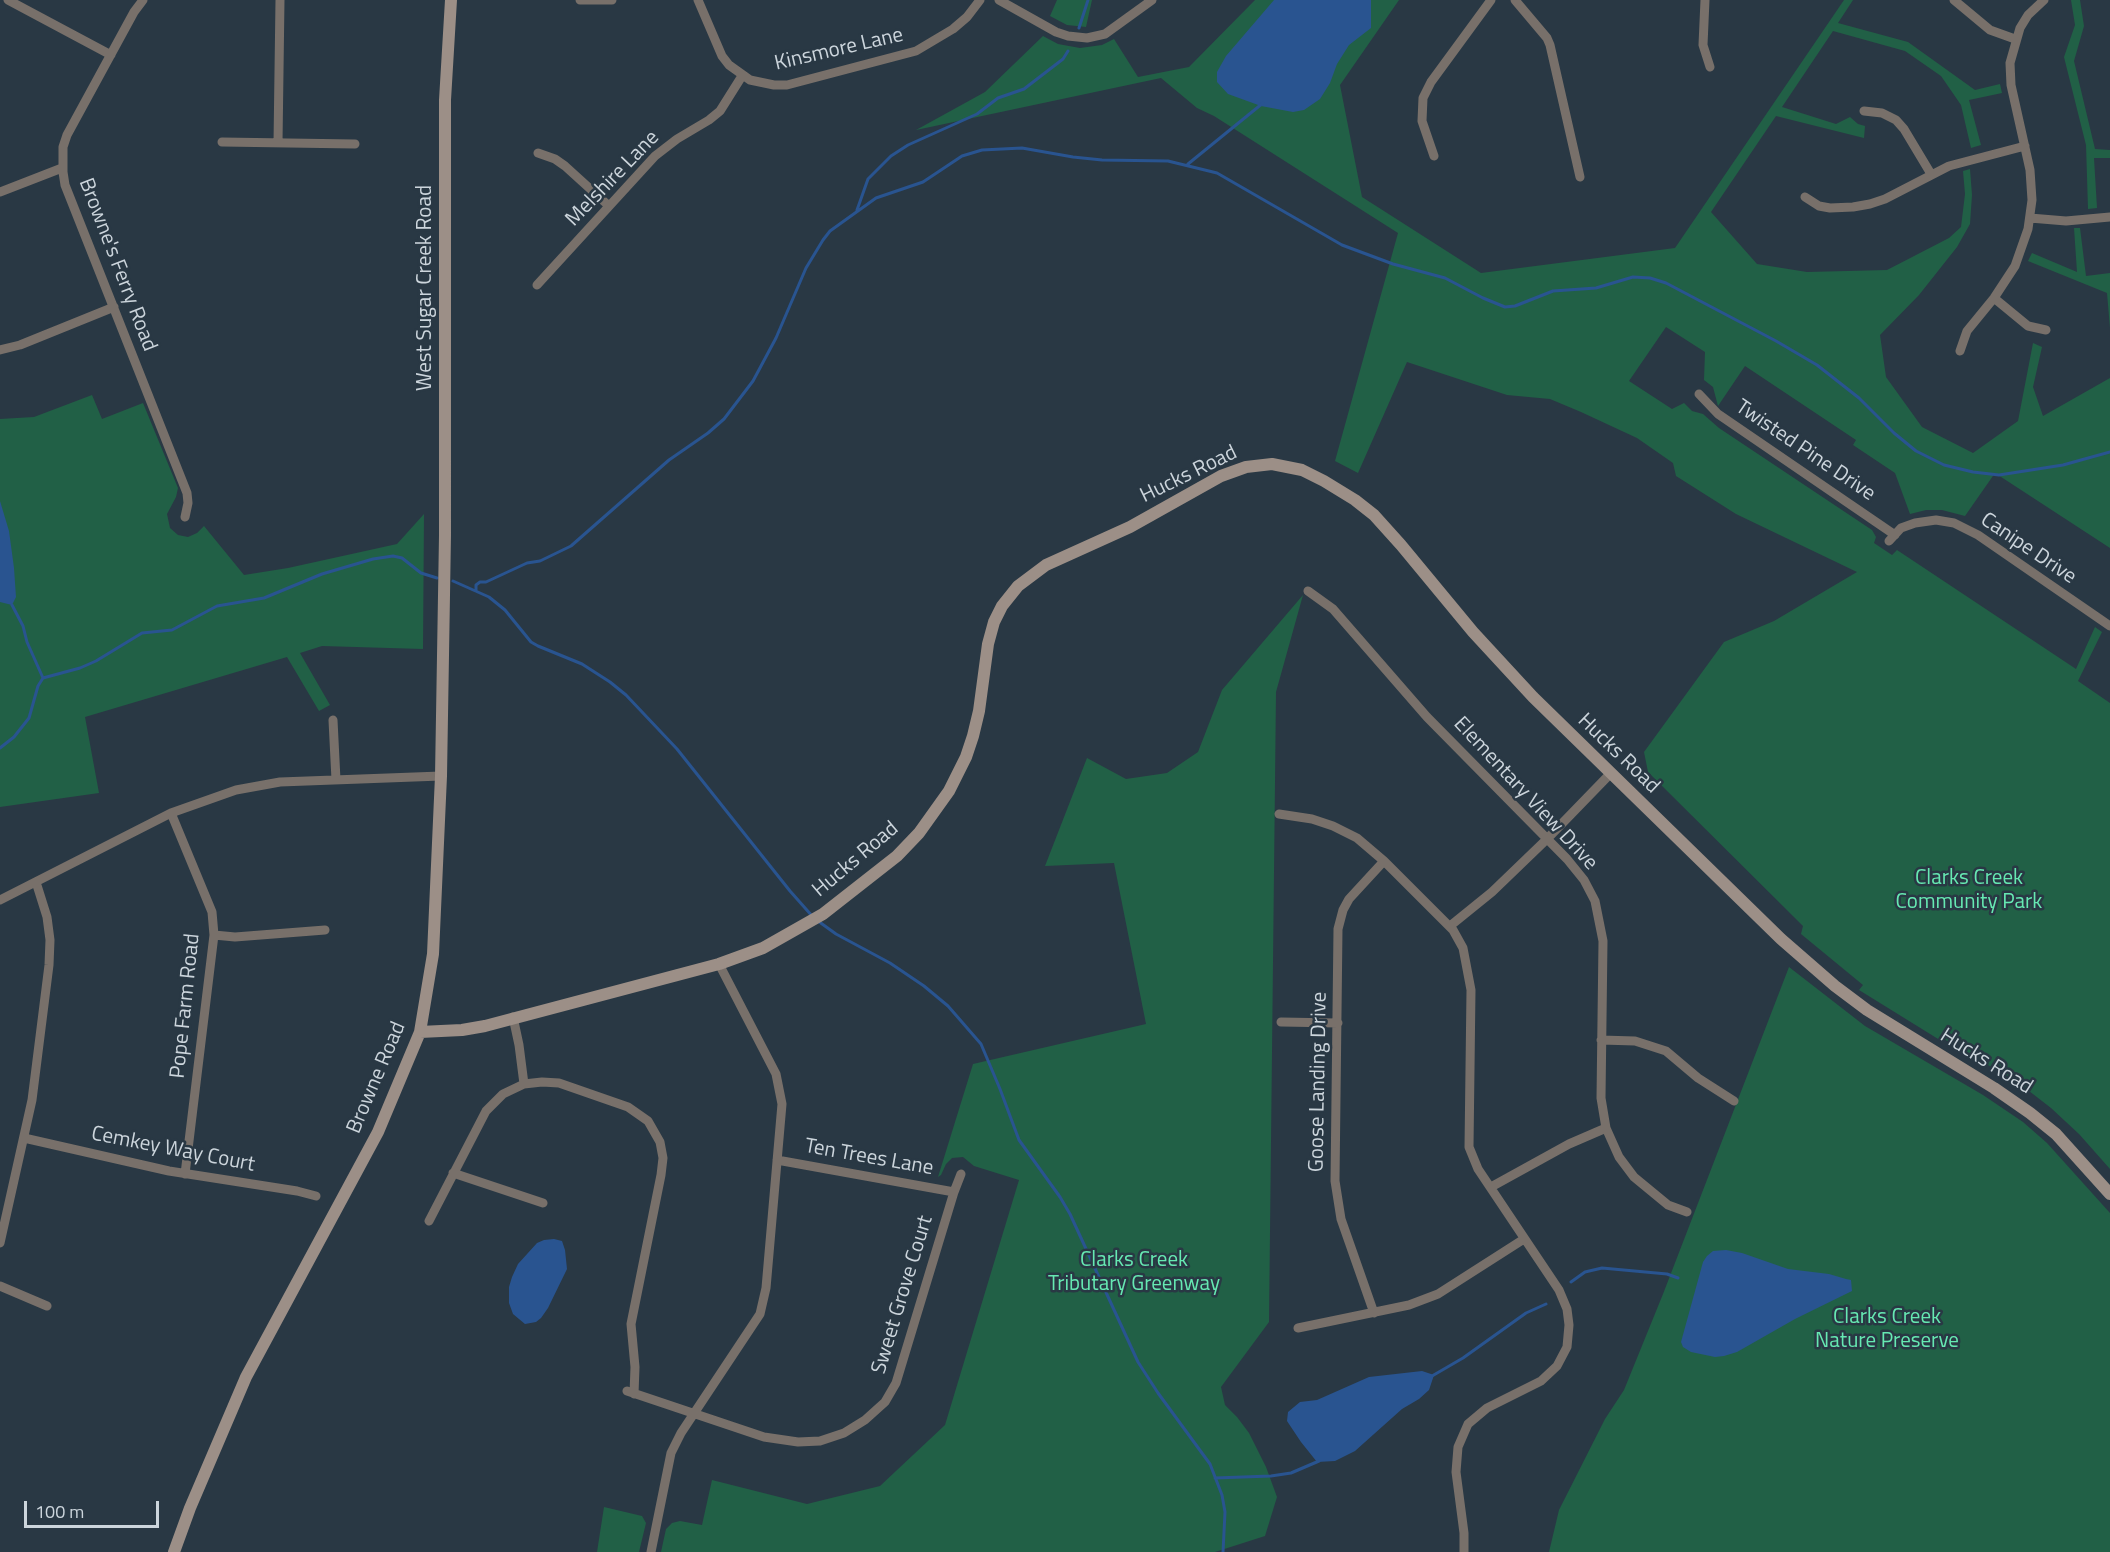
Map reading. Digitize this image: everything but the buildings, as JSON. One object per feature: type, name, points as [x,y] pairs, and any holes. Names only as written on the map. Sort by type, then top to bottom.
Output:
[{"type":"main road","name":"West Sugar Creek Road","points":[[445,576],[445,100],[451,0]]},
{"type":"main road","name":"Hucks Road","points":[[420,1032],[462,1030],[719,964],[763,948],[823,914],[897,856],[919,833],[949,791],[966,757],[973,736],[979,711],[988,644],[994,622],[1002,606],[1018,586],[1046,565],[1130,527],[1221,476],[1256,464],[1272,464],[1302,470],[1335,486],[1374,515],[1500,662],[1610,774],[1781,939],[1818,972],[1867,1010],[1994,1088],[2030,1113],[2056,1134],[2110,1194]]},
{"type":"main road","name":"Browne Road","points":[[174,1552],[182,1526],[246,1377],[378,1132],[420,1032],[433,954],[441,776],[445,576]]},
{"type":"street","points":[[8,0],[111,55]]},
{"type":"street","name":"Browne's Ferry Road","points":[[143,0],[134,12],[68,135],[63,147],[62,168],[65,185],[187,493],[188,503],[185,517]]},
{"type":"street","points":[[278,143],[280,0]]},
{"type":"street","points":[[579,0],[612,0]]},
{"type":"street","name":"Kinsmore Lane","points":[[698,0],[722,56],[742,76],[760,84],[787,85],[925,47],[967,17],[980,0]]},
{"type":"street","points":[[999,0],[1056,32],[1087,38],[1105,33],[1152,0]]},
{"type":"street","points":[[1434,156],[1422,121],[1423,98],[1431,82],[1491,0]]},
{"type":"street","points":[[1515,0],[1550,45],[1580,177]]},
{"type":"street","points":[[1705,0],[1702,45],[1710,67]]},
{"type":"street","points":[[1954,0],[1990,30],[2015,39]]},
{"type":"street","points":[[1960,351],[1966,331],[1994,298],[2015,266],[2026,239],[2030,218],[2032,181],[2010,77],[2010,63],[2015,39],[2028,15],[2044,0]]},
{"type":"street","name":"Melshire Lane","points":[[537,285],[664,148],[720,111],[742,76]]},
{"type":"street","points":[[1864,111],[1882,113],[1896,120],[1904,129],[1931,174]]},
{"type":"street","points":[[222,142],[355,144]]},
{"type":"street","points":[[1805,197],[1819,206],[1853,207],[1885,198],[1931,174],[1967,160],[2025,146]]},
{"type":"street","points":[[538,153],[555,159],[565,166],[609,206]]},
{"type":"street","points":[[0,192],[62,168]]},
{"type":"street","points":[[2030,218],[2066,221],[2110,217]]},
{"type":"street","points":[[1994,298],[2028,326],[2046,330]]},
{"type":"street","points":[[0,350],[20,345],[114,308]]},
{"type":"street","name":"Twisted Pine Drive","points":[[1699,394],[1718,414],[1892,538]]},
{"type":"street","name":"Canipe Drive","points":[[1892,538],[1901,528],[1915,523],[1936,520],[1954,523],[1978,535],[2110,626]]},
{"type":"street","name":"Elementary View Drive","points":[[1308,591],[1333,609],[1427,717],[1568,859],[1584,880],[1595,901],[1602,941],[1601,1098],[1606,1128],[1619,1157],[1634,1177],[1668,1205],[1688,1212]]},
{"type":"street","points":[[333,720],[336,780]]},
{"type":"street","points":[[1450,927],[1492,892],[1610,774]]},
{"type":"street","points":[[0,900],[171,813],[236,790],[280,782],[441,776]]},
{"type":"street","name":"Pope Farm Road","points":[[171,813],[212,912],[214,935],[185,1173]]},
{"type":"street","points":[[1278,814],[1312,819],[1357,838],[1384,861],[1450,927],[1463,948],[1471,990],[1469,1147],[1478,1169],[1559,1290],[1568,1309],[1567,1347],[1557,1366],[1541,1381],[1488,1408],[1468,1424],[1458,1447],[1456,1472],[1464,1533],[1464,1552]]},
{"type":"street","name":"Goose Landing Drive","points":[[1374,1312],[1341,1219],[1335,1181],[1338,929],[1343,910],[1349,899],[1384,861]]},
{"type":"street","points":[[0,1243],[32,1100],[49,957],[50,940],[47,917],[36,882]]},
{"type":"street","points":[[214,935],[235,937],[325,930]]},
{"type":"street","points":[[651,1552],[672,1453],[681,1433],[760,1314],[766,1288],[782,1104],[776,1074],[719,964]]},
{"type":"street","points":[[429,1221],[486,1111],[503,1094],[524,1084],[513,1017]]},
{"type":"street","points":[[1281,1022],[1338,1023]]},
{"type":"street","points":[[1601,1040],[1635,1041],[1666,1051],[1712,1088],[1734,1101]]},
{"type":"street","name":"Sweet Grove Court","points":[[524,1084],[559,1083],[628,1107],[648,1121],[660,1142],[663,1158],[662,1174],[631,1324],[635,1367],[630,1392],[764,1437],[798,1442],[828,1438],[844,1433],[865,1420],[885,1402],[896,1383],[961,1174]]},
{"type":"street","points":[[1491,1188],[1569,1144],[1606,1128]]},
{"type":"street","name":"Cemkey Way Court","points":[[24,1138],[185,1173],[316,1196]]},
{"type":"street","name":"Ten Trees Lane","points":[[777,1160],[954,1192]]},
{"type":"street","points":[[453,1173],[543,1203]]},
{"type":"street","points":[[1298,1328],[1409,1305],[1438,1293],[1524,1239]]},
{"type":"street","points":[[0,1286],[47,1306]]},
{"type":"green space","points":[[1057,0],[1092,0],[1086,27],[1067,25],[1050,16]]},
{"type":"green space","name":"Clarks Creek Community Park","points":[[1255,0],[1399,0],[1340,85],[1362,197],[1481,273],[1675,248],[1844,0],[1853,0],[1838,23],[1908,42],[1975,90],[2000,84],[2002,93],[1969,100],[1981,145],[1971,148],[1961,105],[1941,76],[1905,51],[1833,31],[1782,107],[1836,124],[1850,117],[1858,124],[1865,126],[1864,138],[1776,116],[1711,212],[1757,264],[1807,272],[1887,270],[1949,238],[1961,227],[1965,194],[1963,171],[1970,169],[1972,195],[1970,224],[1957,247],[1919,295],[1880,335],[1886,377],[1922,427],[1973,453],[2018,421],[2033,343],[2042,347],[2033,387],[2043,416],[2110,378],[2110,548],[1995,473],[1965,516],[1942,510],[1926,510],[1910,514],[1895,473],[1853,445],[1856,440],[1745,366],[1718,406],[1713,387],[1704,380],[1705,352],[1666,327],[1629,381],[1672,409],[1684,403],[1692,411],[1703,414],[1719,428],[1872,530],[1876,537],[1874,543],[1892,555],[1897,550],[2076,669],[2095,627],[2102,632],[2078,681],[2110,703],[2110,1169],[2079,1134],[2020,1084],[1944,1039],[1943,1042],[1859,990],[1863,985],[1801,934],[1803,926],[1648,772],[1644,752],[1724,642],[1774,621],[1857,572],[1736,514],[1676,476],[1673,463],[1637,438],[1550,399],[1507,395],[1407,362],[1358,473],[1335,461],[1398,233],[1214,116],[1197,108],[1161,78],[916,130],[985,92],[1043,36],[1058,44],[1080,48],[1102,45],[1114,39],[1138,77],[1189,67]]},
{"type":"green space","points":[[2071,0],[2080,0],[2084,26],[2074,61],[2095,149],[2110,150],[2110,158],[2094,158],[2097,208],[2088,209],[2086,145],[2064,57],[2075,25]]},
{"type":"green space","points":[[2074,228],[2080,228],[2086,276],[2110,273],[2110,328],[2107,293],[2028,261],[2032,253],[2077,272]]},
{"type":"green space","points":[[92,395],[102,419],[143,403],[178,488],[167,514],[170,528],[178,535],[188,537],[197,533],[204,526],[244,575],[288,568],[397,544],[424,514],[423,649],[322,646],[300,653],[330,705],[319,711],[287,657],[85,717],[99,793],[0,807],[0,419],[34,417]]},
{"type":"green space","name":"Clarks Creek Tributary Greenway","points":[[1303,595],[1276,692],[1269,1322],[1221,1387],[1225,1405],[1249,1433],[1266,1467],[1277,1497],[1265,1536],[1215,1552],[661,1552],[666,1529],[672,1523],[680,1521],[702,1525],[712,1480],[807,1504],[880,1486],[945,1425],[1019,1180],[974,1166],[963,1157],[952,1158],[938,1177],[973,1064],[1146,1024],[1114,863],[1045,866],[1087,758],[1126,779],[1167,773],[1198,752],[1222,690]]},
{"type":"green space","name":"Clarks Creek Nature Preserve","points":[[1789,967],[1865,1026],[1983,1095],[2023,1122],[2047,1143],[2110,1213],[2110,1552],[1549,1552],[1559,1510],[1605,1419],[1624,1390]]},
{"type":"green space","points":[[604,1507],[642,1516],[646,1523],[639,1552],[597,1552]]},
{"type":"water","points":[[1274,0],[1371,0],[1371,28],[1349,45],[1320,99],[1304,110],[1293,112],[1261,106],[1228,94],[1217,82],[1217,72],[1226,56]]},
{"type":"water","points":[[0,501],[9,531],[14,568],[16,597],[12,605],[0,602]]},
{"type":"water","points":[[554,1239],[562,1241],[567,1269],[541,1318],[536,1322],[525,1324],[513,1314],[509,1303],[509,1287],[512,1277],[518,1264],[537,1243]]},
{"type":"water","points":[[1726,1250],[1742,1253],[1788,1269],[1829,1274],[1851,1280],[1852,1291],[1795,1319],[1737,1352],[1715,1357],[1691,1352],[1683,1347],[1681,1342],[1703,1262],[1713,1251]]},
{"type":"water","points":[[1422,1371],[1434,1375],[1429,1390],[1402,1409],[1355,1451],[1335,1461],[1317,1462],[1287,1421],[1288,1412],[1300,1402],[1317,1400],[1369,1377]]},
{"type":"waterway","points":[[1079,28],[1088,0]]},
{"type":"waterway","points":[[857,210],[868,179],[891,156],[908,145],[977,114],[998,98],[1024,89],[1063,59],[1068,51]]},
{"type":"waterway","points":[[1188,164],[1263,103]]},
{"type":"waterway","points":[[476,591],[476,585],[480,582],[486,582],[527,563],[540,561],[571,546],[669,460],[724,419],[753,381],[776,338],[806,268],[830,231],[876,198],[923,182],[962,156],[982,150],[1022,148],[1102,160],[1168,161],[1217,173],[1342,245],[1393,264],[1445,278],[1505,307],[1515,306],[1553,291],[1596,288],[1633,277],[1650,278],[1666,283],[1817,365],[1859,398],[1916,451],[1944,465],[1999,475],[2063,465],[2110,452]]},
{"type":"waterway","points":[[0,748],[14,737],[29,718],[38,686],[43,678],[96,661],[142,633],[172,630],[217,606],[264,598],[322,574],[373,559],[393,556],[402,558],[421,573],[437,578]]},
{"type":"waterway","points":[[453,581],[489,597],[505,610],[531,642],[582,664],[626,695],[677,749],[813,917]]},
{"type":"waterway","points":[[12,605],[23,626],[27,642],[43,678]]},
{"type":"waterway","points":[[818,921],[836,934],[890,963],[924,986],[948,1006],[981,1044],[1019,1140],[1070,1214],[1138,1362],[1210,1464],[1222,1495],[1225,1512],[1223,1552]]},
{"type":"waterway","points":[[1571,1282],[1585,1272],[1602,1268],[1667,1274],[1678,1278]]},
{"type":"waterway","points":[[1432,1376],[1463,1358],[1526,1313],[1546,1304]]},
{"type":"waterway","points":[[1215,1478],[1291,1473],[1319,1461]]}]
